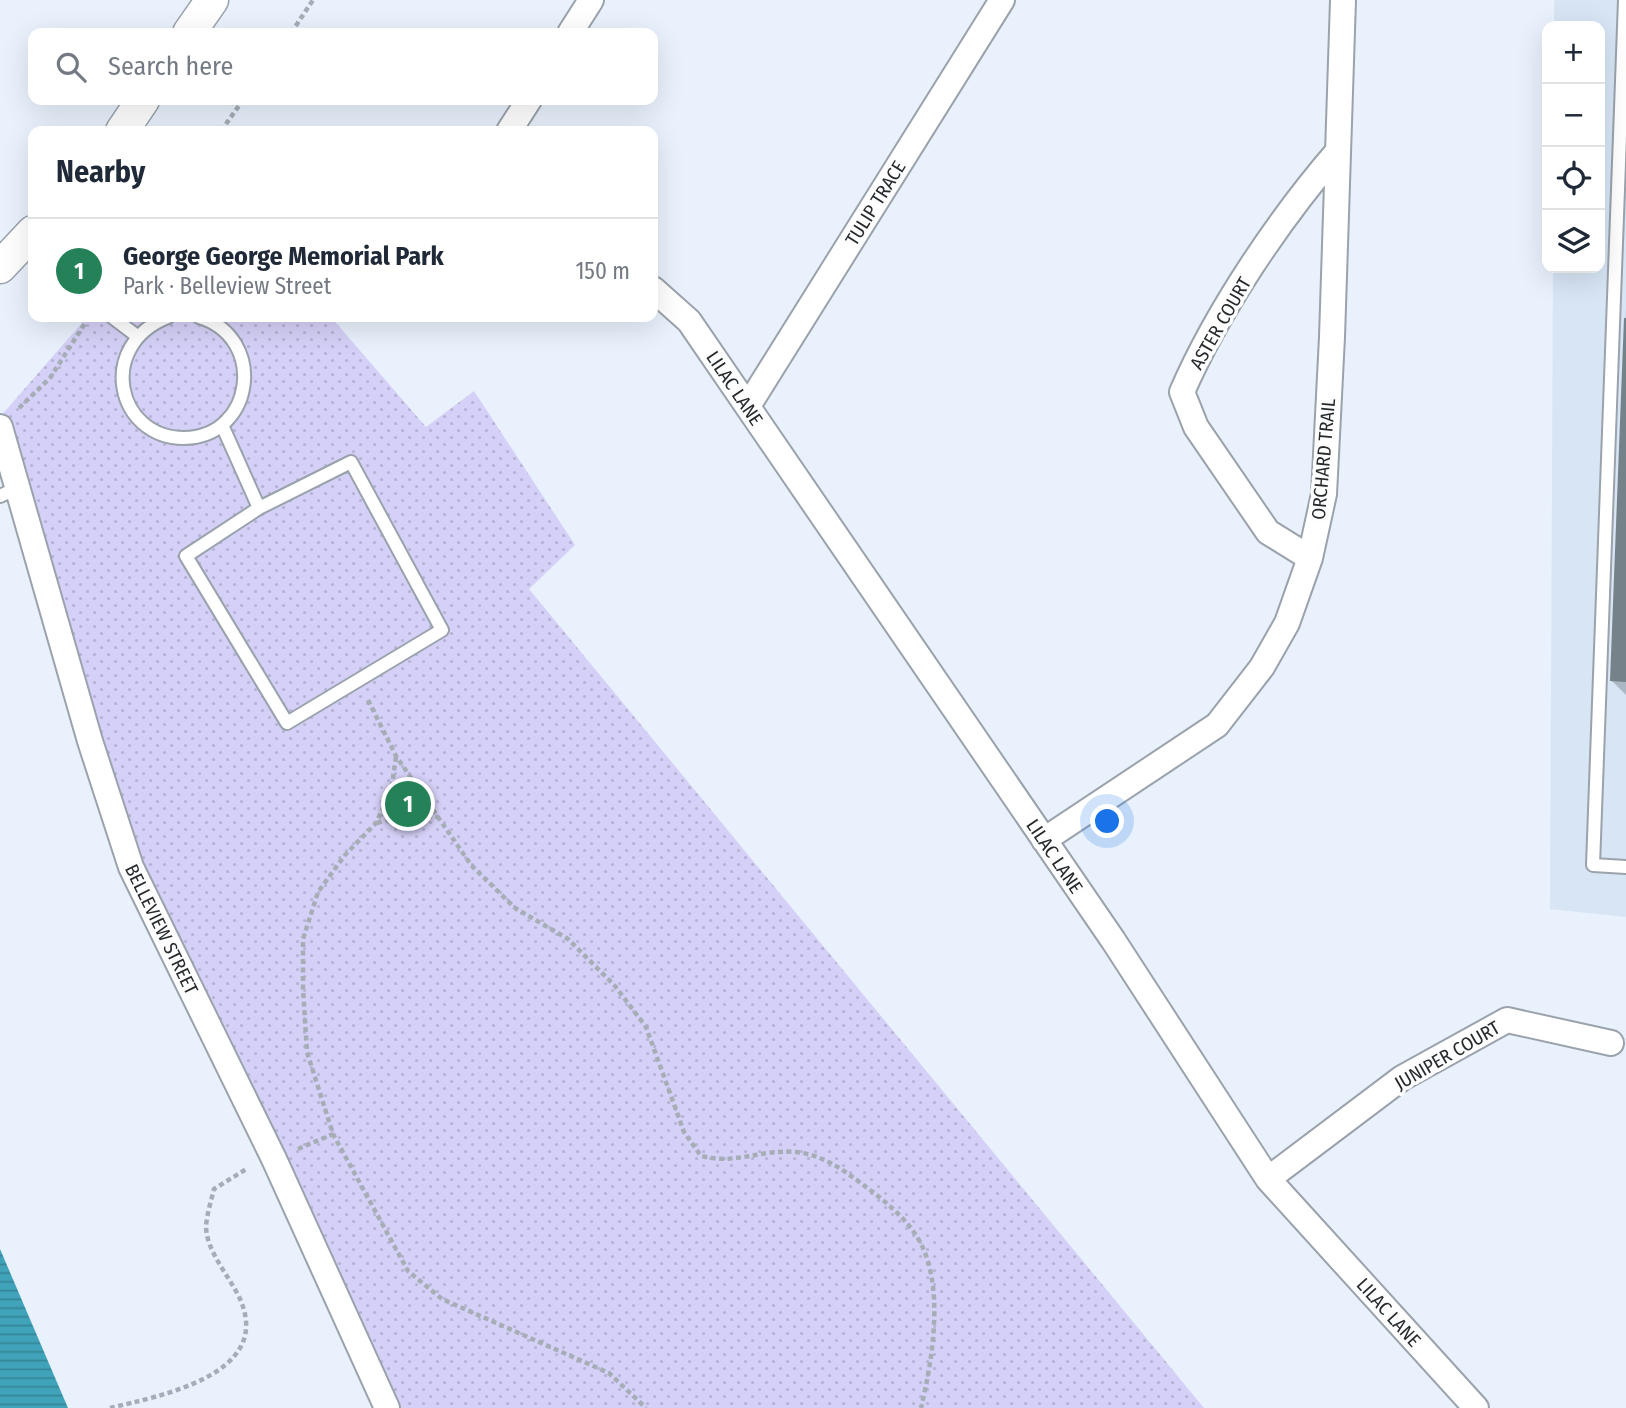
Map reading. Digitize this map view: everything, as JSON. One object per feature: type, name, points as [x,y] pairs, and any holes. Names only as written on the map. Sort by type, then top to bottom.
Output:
[{"type":"street","points":[[573,28],[591,0]]},
{"type":"street","name":"TULIP TRACE","points":[[748,406],[1002,0]]},
{"type":"street","name":"ORCHARD TRAIL","points":[[1044,840],[1217,725],[1262,667],[1287,623],[1310,558],[1324,494],[1343,0]]},
{"type":"street","points":[[192,28],[209,1]]},
{"type":"street","points":[[126,126],[140,105]]},
{"type":"street","points":[[512,126],[526,105]]},
{"type":"street","name":"ASTER COURT","points":[[1310,558],[1268,531],[1196,427],[1182,392],[1196,358],[1293,203],[1338,151]]},
{"type":"street","name":"LILAC LANE","points":[[658,293],[689,321],[748,406],[1044,840],[1268,1179],[1476,1408]]},
{"type":"street","name":"BELLEVIEW STREET","points":[[6,420],[9,492],[131,867],[274,1159],[387,1408]]},
{"type":"street","name":"JUNIPER COURT","points":[[1268,1179],[1402,1078],[1507,1020],[1611,1043]]},
{"type":"lane","points":[[1625,0],[1592,865],[1626,867]]},
{"type":"lane","points":[[119,322],[137,335]]},
{"type":"lane","points":[[156,322],[137,335],[127,353],[122,373],[124,393],[133,411],[147,425],[164,435],[184,438],[204,434],[222,425],[236,409],[244,391],[246,370],[240,350],[229,333],[213,322]]},
{"type":"lane","points":[[222,425],[259,508]]},
{"type":"lane","points":[[351,462],[442,629],[358,680],[286,723],[186,556],[259,508],[351,462]]},
{"type":"path","points":[[294,28],[313,0]]},
{"type":"path","points":[[225,126],[239,105]]},
{"type":"path","points":[[6,420],[24,406],[50,378],[86,322]]},
{"type":"path","points":[[358,680],[396,756],[471,865],[515,908],[568,939],[614,986],[646,1027],[684,1132],[701,1156],[723,1162],[762,1153],[796,1152],[832,1161],[881,1197],[915,1232],[932,1276],[935,1339],[921,1408]]},
{"type":"path","points":[[396,756],[391,790],[376,823],[345,855],[318,892],[303,939],[307,1052],[333,1134],[408,1271],[442,1299],[609,1373],[646,1408]]},
{"type":"path","points":[[376,823],[399,816],[437,817]]},
{"type":"path","points":[[110,1408],[168,1393],[211,1376],[234,1358],[247,1324],[240,1299],[229,1281],[206,1228],[214,1189],[227,1178],[253,1165],[333,1134]]},
{"type":"shaded area","points":[[1554,0],[1626,0],[1626,917],[1550,909],[1553,273],[1605,273],[1605,21],[1554,21]]},
{"type":"shaded area","points":[[83,322],[335,322],[426,427],[474,391],[575,545],[529,589],[1204,1408],[387,1408],[131,867],[0,417]]},
{"type":"water","points":[[0,1249],[68,1408],[0,1408]]},
{"type":"building","points":[[1626,318],[1626,682],[1610,681]]},
{"type":"place","name":"George George Memorial Park","points":[[408,804]]}]
